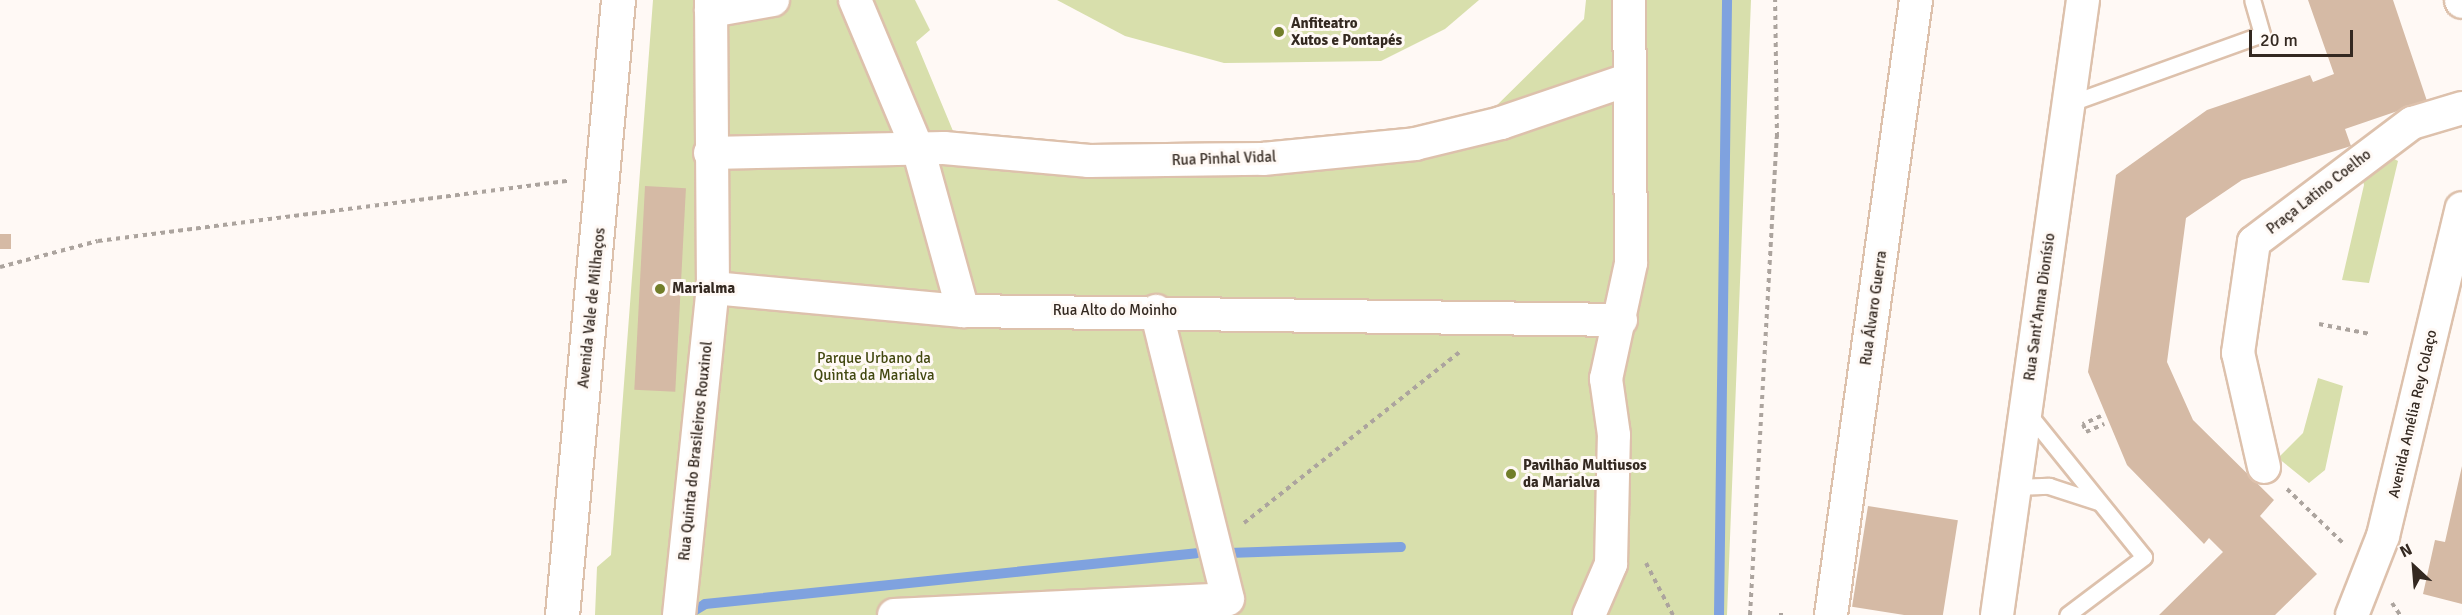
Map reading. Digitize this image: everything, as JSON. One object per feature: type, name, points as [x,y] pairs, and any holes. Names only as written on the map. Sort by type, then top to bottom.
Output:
[{"type":"street","name":"Avenida Vale de Milhaços","points":[[562,615],[605,178],[618,0]]},
{"type":"street","points":[[711,6],[773,0]]},
{"type":"street","points":[[855,0],[931,150],[963,311]]},
{"type":"street","points":[[1589,615],[1611,564],[1614,491],[1606,379],[1621,320],[1631,263],[1629,0]]},
{"type":"street","name":"Rua Álvaro Guerra","points":[[1831,615],[1916,0]]},
{"type":"street","name":"Rua Sant'Anna Dionísio","points":[[1997,615],[2083,0]]},
{"type":"street","name":"Rua Quinta do Brasileiros Rouxinol","points":[[680,609],[712,288],[711,6]]},
{"type":"street","name":"Rua Pinhal Vidal","points":[[710,153],[931,150],[1089,161],[1263,159],[1416,144],[1501,123],[1630,79]]},
{"type":"street","name":"Praça Latino Coelho","points":[[2264,467],[2238,354],[2254,242],[2412,123],[2462,108]]},
{"type":"street","name":"Avenida Amélia Rey Colaço","points":[[2352,615],[2373,571],[2462,208]]},
{"type":"street","name":"Rua Alto do Moinho","points":[[712,288],[963,311],[1156,311],[1621,320]]},
{"type":"street","points":[[894,615],[1224,583],[1156,311]]},
{"type":"lane","points":[[2068,104],[2262,34],[2252,0]]},
{"type":"lane","points":[[2026,409],[2144,557],[2067,615]]},
{"type":"lane","points":[[2015,487],[2049,486],[2098,502]]},
{"type":"path","points":[[1750,615],[1776,137],[1775,0]]},
{"type":"path","points":[[0,267],[98,241],[476,189],[605,178]]},
{"type":"path","points":[[1224,583],[1511,317]]},
{"type":"path","points":[[2319,324],[2370,334]]},
{"type":"path","points":[[2101,416],[2083,424],[2086,432],[2104,423]]},
{"type":"path","points":[[2294,496],[2373,571]]},
{"type":"path","points":[[1779,615],[1784,615]]},
{"type":"green space","name":"Parque Urbano da Quinta da Marialva","points":[[653,0],[915,0],[930,30],[916,42],[953,131],[1028,144],[1149,150],[1426,132],[1488,114],[1584,19],[1586,0],[1751,0],[1727,615],[595,615],[597,567],[611,555]]},
{"type":"green space","name":"Anfiteatro Xutos e Pontapés","points":[[1057,0],[1479,0],[1445,29],[1381,61],[1224,63],[1125,36]]},
{"type":"green space","points":[[2383,153],[2398,161],[2369,283],[2342,280],[2364,185],[2361,172]]},
{"type":"green space","points":[[2318,378],[2343,386],[2325,470],[2309,483],[2278,458],[2303,433]]},
{"type":"building","points":[[2308,0],[2393,0],[2427,101],[2345,129],[2351,146],[2242,180],[2186,218],[2167,362],[2193,420],[2274,500],[2260,516],[2317,574],[2275,615],[2159,615],[2223,552],[2209,538],[2204,544],[2127,465],[2088,372],[2116,175],[2207,110],[2310,75],[2313,82],[2334,74]]},
{"type":"building","name":"Marialma","points":[[645,186],[686,188],[675,392],[634,390]]},
{"type":"building","points":[[0,234],[11,234],[11,249],[0,249]]},
{"type":"building","points":[[2462,466],[2462,604],[2423,594],[2435,540],[2445,542]]},
{"type":"building","points":[[1868,506],[1958,520],[1943,615],[1904,615],[1852,607]]},
{"type":"waterway","points":[[1719,615],[1727,0]]},
{"type":"waterway","points":[[1229,553],[1401,547]]},
{"type":"waterway","points":[[687,615],[705,604],[1196,553]]},
{"type":"place","name":"Anfiteatro Xutos e Pontapés","points":[[1279,32]]},
{"type":"place","name":"Marialma","points":[[660,289]]},
{"type":"place","name":"Pavilhão Multiusos da Marialva","points":[[1511,474]]}]
